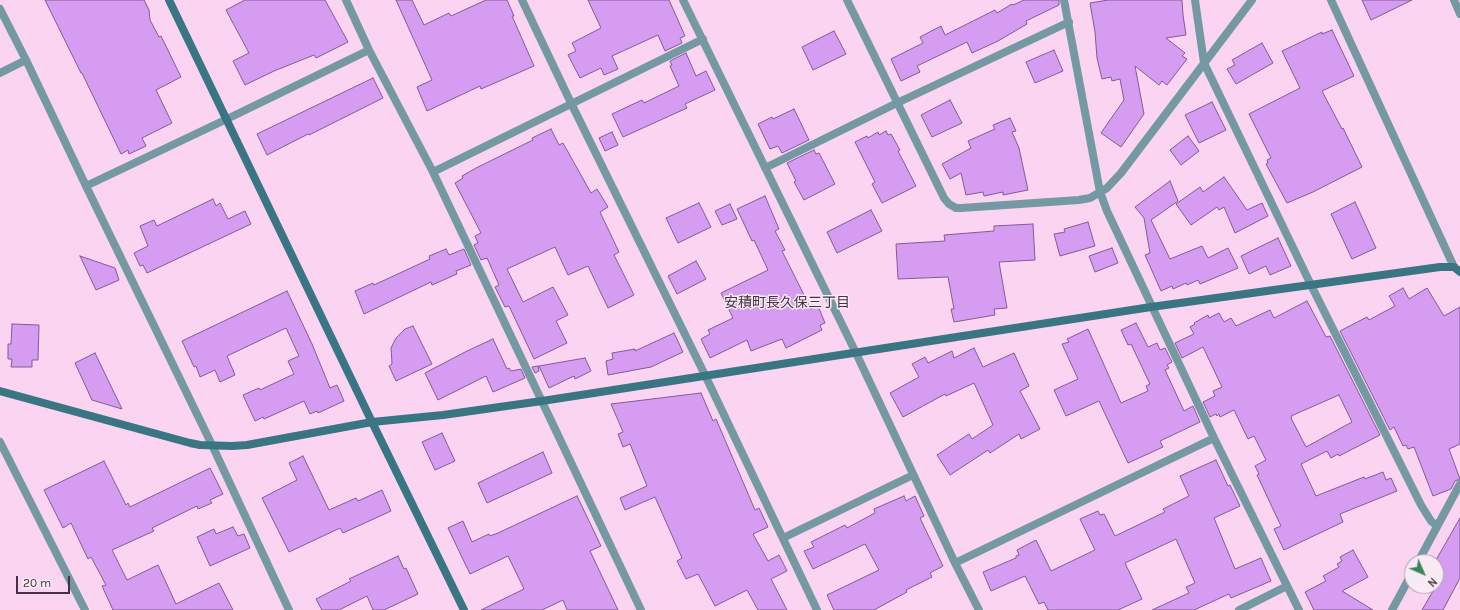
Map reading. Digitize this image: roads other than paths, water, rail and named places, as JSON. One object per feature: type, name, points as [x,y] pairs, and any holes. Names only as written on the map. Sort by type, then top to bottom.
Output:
[{"type":"street","points":[[169,0],[464,610]]},
{"type":"street","points":[[346,0],[369,50],[433,172],[641,610]]},
{"type":"street","points":[[522,0],[705,375],[817,610]]},
{"type":"street","points":[[683,0],[856,353],[955,563],[979,610]]},
{"type":"street","points":[[848,0],[896,103],[944,198],[953,206],[961,208],[1079,200],[1090,198],[1107,188],[1121,173],[1252,0]]},
{"type":"street","points":[[1064,0],[1100,192],[1107,212],[1214,438],[1299,610]]},
{"type":"street","points":[[1196,0],[1204,63],[1311,286],[1421,505],[1429,518],[1437,526]]},
{"type":"street","points":[[1330,0],[1457,269]]},
{"type":"street","points":[[1454,0],[1460,14]]},
{"type":"street","points":[[0,9],[26,60],[290,610]]},
{"type":"street","points":[[765,168],[896,103],[1069,22]]},
{"type":"street","points":[[433,172],[571,103],[703,40]]},
{"type":"street","points":[[86,186],[369,50]]},
{"type":"street","points":[[0,73],[26,60]]},
{"type":"street","points":[[0,391],[190,443],[212,446],[248,445],[372,422],[442,415],[542,401],[1151,307],[1440,267],[1457,269]]},
{"type":"street","points":[[955,563],[1214,438]]},
{"type":"street","points":[[0,442],[85,610]]},
{"type":"street","points":[[783,538],[913,475]]},
{"type":"street","points":[[1422,554],[1460,484]]},
{"type":"street","points":[[1239,610],[1287,586]]},
{"type":"street","points":[[1392,610],[1404,588]]},
{"type":"district","name":"安積町長久保三丁目","points":[[787,303]]}]
